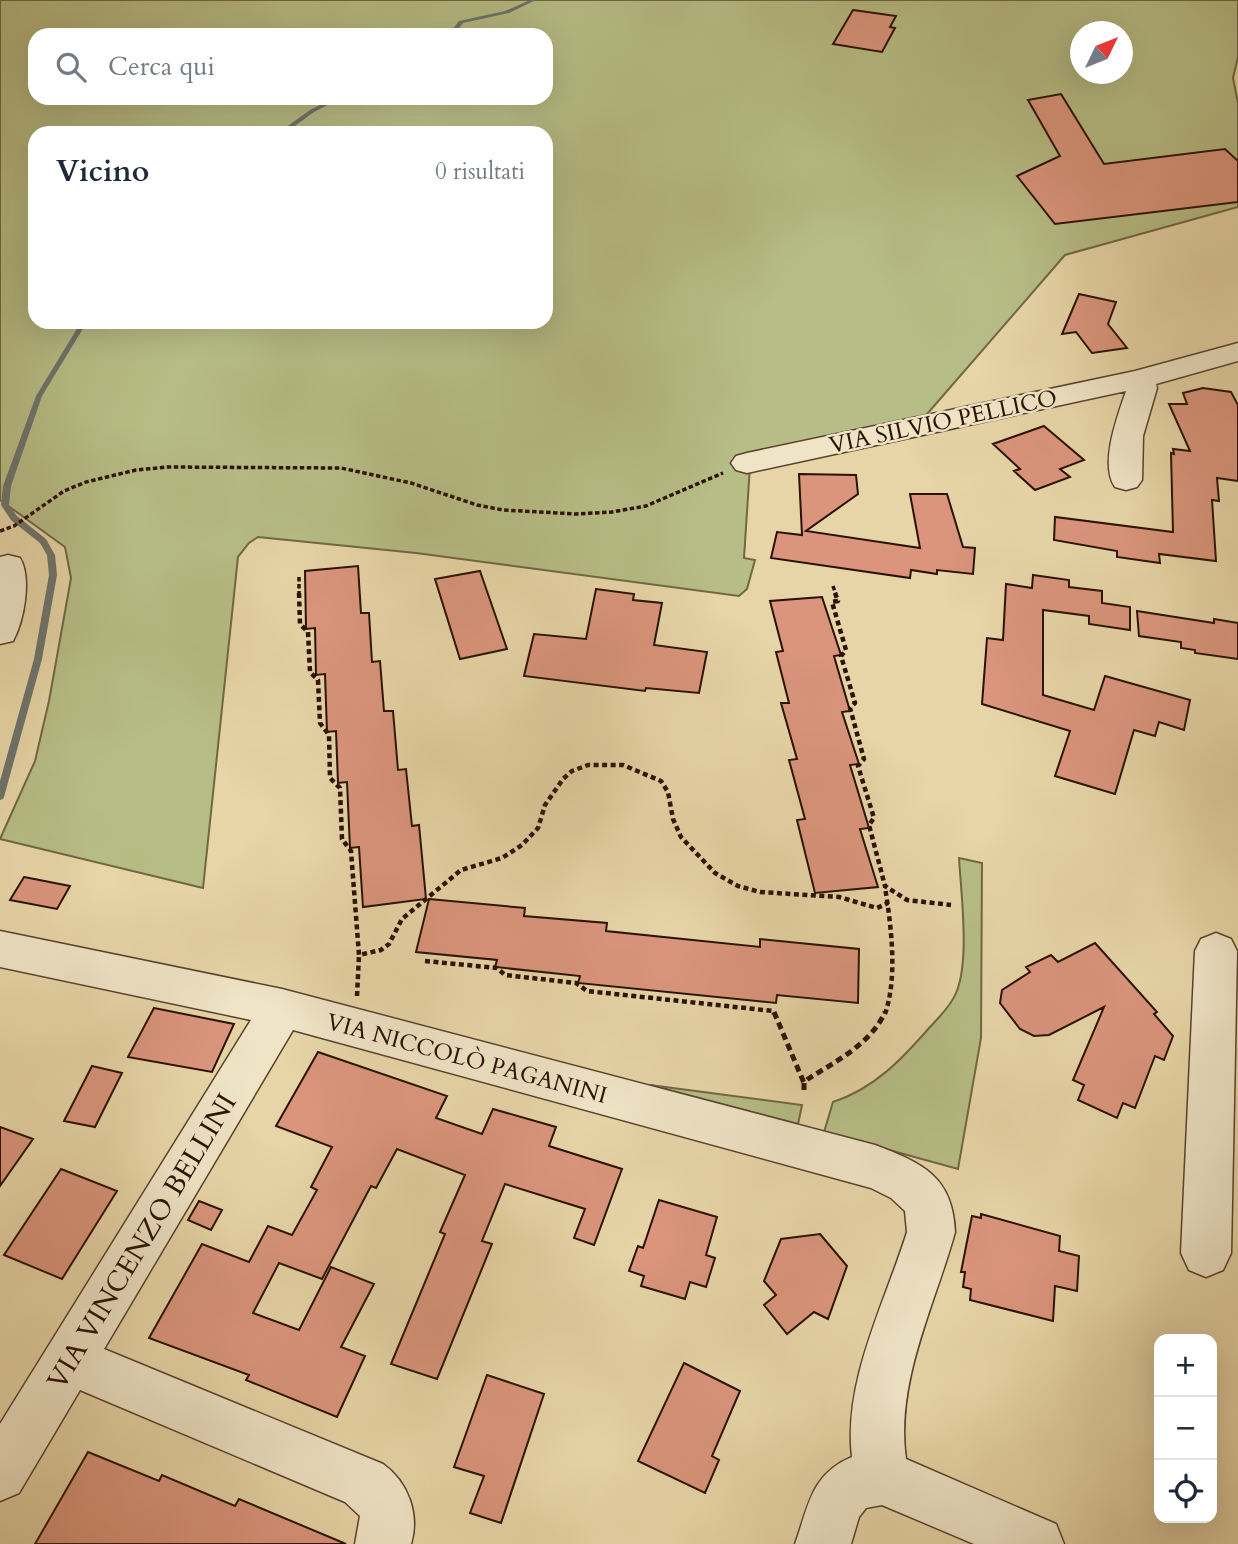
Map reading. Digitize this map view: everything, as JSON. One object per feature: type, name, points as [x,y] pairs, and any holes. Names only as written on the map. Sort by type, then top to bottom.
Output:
[{"type":"street","name":"VIA SILVIO PELLICO","points":[[747,463],[1139,379],[1238,352]]},
{"type":"street","points":[[1126,480],[1127,436],[1142,388],[1139,379]]},
{"type":"street","points":[[0,632],[8,589],[8,566]]},
{"type":"street","name":"VIA NICCOLÒ PAGANINI","points":[[0,949],[282,1009],[875,1167],[915,1186],[929,1209],[931,1232],[882,1396],[877,1435],[877,1458],[882,1478]]},
{"type":"street","points":[[1210,1254],[1216,951]]},
{"type":"street","name":"VIA VINCENZO BELLINI","points":[[0,1474],[282,1009]]},
{"type":"street","points":[[69,1360],[364,1483],[380,1496],[385,1506],[388,1528],[383,1544]]},
{"type":"street","points":[[823,1544],[845,1488],[859,1480],[882,1478],[919,1490],[1036,1544]]},
{"type":"path","points":[[0,531],[14,526],[64,491],[86,482],[136,470],[169,467],[341,468],[411,482],[477,505],[503,510],[576,514],[612,512],[646,506],[747,463]]},
{"type":"path","points":[[299,577],[300,624],[308,632],[310,672],[318,680],[320,723],[329,735],[330,778],[340,788],[342,839],[351,850],[359,956],[381,950],[390,944],[402,919],[461,870],[502,858],[522,845],[538,828],[545,805],[563,779],[572,771],[588,765],[624,765],[661,781],[668,792],[673,819],[681,837],[715,873],[738,886],[760,892],[839,897],[877,908],[888,903]]},
{"type":"path","points":[[804,1083],[864,1041],[886,1014],[889,984],[888,903],[869,825],[874,818],[858,766],[864,759],[850,708],[855,703],[841,656],[846,650],[832,601],[838,601],[833,586]]},
{"type":"path","points":[[885,886],[890,893],[907,902],[951,905]]},
{"type":"path","points":[[425,961],[497,968],[505,975],[576,983],[587,991],[773,1011],[804,1083],[804,1090]]},
{"type":"green space","points":[[0,0],[1238,0],[1238,57],[1233,78],[1238,103],[1238,207],[1065,255],[921,421],[750,466],[744,558],[755,560],[747,589],[739,596],[416,553],[258,537],[249,543],[238,557],[203,888],[0,839],[35,761],[49,701],[71,578],[65,547],[0,500]]},
{"type":"green space","points":[[959,858],[982,863],[981,1038],[958,1169],[824,1132],[833,1102],[875,1081],[898,1062],[954,998],[960,979],[964,945]]},
{"type":"green space","points":[[650,1085],[802,1105],[798,1124]]},
{"type":"building","points":[[853,10],[896,16],[890,27],[895,28],[882,52],[833,44]]},
{"type":"building","points":[[1061,94],[1104,164],[1225,149],[1238,161],[1238,202],[1055,224],[1017,176],[1060,156],[1028,100]]},
{"type":"building","points":[[1079,294],[1116,302],[1108,324],[1127,348],[1092,353],[1076,332],[1062,334]]},
{"type":"building","points":[[1203,388],[1231,392],[1238,405],[1238,481],[1217,478],[1219,501],[1212,500],[1216,561],[1159,554],[1160,563],[1117,557],[1117,551],[1054,540],[1055,517],[1173,532],[1171,453],[1174,454],[1173,449],[1190,451],[1169,404],[1187,404],[1183,393]]},
{"type":"building","points":[[1044,426],[1084,460],[1060,469],[1070,477],[1035,490],[1014,471],[1020,469],[993,444]]},
{"type":"building","points":[[799,474],[856,475],[858,494],[806,531],[920,548],[910,494],[947,494],[963,547],[975,548],[973,574],[937,570],[937,574],[911,570],[910,578],[771,558],[777,532],[802,535]]},
{"type":"building","points":[[358,566],[361,613],[369,613],[372,662],[380,661],[384,711],[393,711],[398,770],[406,769],[412,826],[419,825],[426,899],[363,907],[359,847],[350,848],[347,782],[338,783],[336,731],[327,732],[325,674],[316,675],[315,628],[306,629],[305,571]]},
{"type":"building","points":[[480,571],[507,649],[460,659],[435,579]]},
{"type":"building","points":[[1033,575],[1069,580],[1069,587],[1102,591],[1102,603],[1130,607],[1130,630],[1089,624],[1089,616],[1043,610],[1043,695],[1094,710],[1105,676],[1190,700],[1184,730],[1159,722],[1155,736],[1134,730],[1115,794],[1055,776],[1070,731],[982,704],[987,638],[1003,640],[1006,584],[1032,588]]},
{"type":"building","points":[[596,589],[634,594],[633,600],[662,603],[654,645],[707,652],[699,693],[646,688],[645,691],[524,676],[534,634],[586,639]]},
{"type":"building","points":[[822,597],[841,655],[834,656],[850,711],[842,712],[859,764],[850,765],[869,828],[860,829],[878,887],[815,893],[797,820],[805,819],[789,760],[797,759],[781,703],[789,703],[776,652],[783,651],[770,601]]},
{"type":"building","points":[[1137,611],[1214,623],[1214,619],[1238,623],[1238,659],[1195,653],[1195,650],[1181,648],[1181,642],[1139,636]]},
{"type":"building","points":[[24,877],[70,886],[57,909],[10,900]]},
{"type":"building","points":[[429,899],[525,908],[524,916],[607,923],[606,931],[760,947],[760,939],[859,949],[858,1003],[777,995],[776,1003],[578,983],[580,976],[495,967],[497,960],[416,952]]},
{"type":"building","points":[[1095,943],[1157,1012],[1154,1014],[1173,1036],[1164,1060],[1155,1056],[1135,1108],[1123,1103],[1117,1118],[1078,1100],[1084,1085],[1073,1080],[1104,1007],[1049,1035],[1034,1036],[1020,1029],[1000,1003],[1002,990],[1030,972],[1026,967],[1051,955],[1058,962]]},
{"type":"building","points":[[154,1008],[234,1024],[212,1072],[128,1057]]},
{"type":"building","points":[[318,1052],[447,1096],[436,1118],[482,1134],[493,1109],[556,1127],[549,1146],[622,1169],[594,1245],[574,1238],[585,1209],[505,1184],[482,1241],[492,1244],[437,1379],[391,1364],[445,1234],[440,1232],[465,1175],[397,1149],[376,1188],[371,1186],[322,1279],[279,1263],[253,1313],[299,1330],[331,1267],[374,1284],[341,1347],[365,1356],[337,1417],[246,1380],[249,1375],[149,1338],[202,1244],[249,1262],[268,1226],[292,1235],[317,1190],[311,1187],[332,1147],[276,1126]]},
{"type":"building","points":[[92,1066],[122,1073],[95,1127],[64,1121]]},
{"type":"building","points":[[0,1127],[33,1139],[0,1186]]},
{"type":"building","points":[[61,1169],[117,1191],[62,1279],[4,1255]]},
{"type":"building","points":[[659,1200],[717,1217],[706,1255],[715,1258],[706,1287],[690,1282],[685,1299],[641,1286],[644,1276],[629,1271],[638,1246],[643,1248]]},
{"type":"building","points":[[199,1201],[222,1210],[211,1230],[188,1220]]},
{"type":"building","points":[[981,1214],[1060,1236],[1059,1251],[1079,1256],[1077,1291],[1055,1286],[1053,1321],[970,1300],[971,1289],[963,1287],[965,1272],[961,1272],[972,1216],[981,1218]]},
{"type":"building","points":[[820,1234],[847,1266],[828,1319],[814,1312],[787,1334],[764,1305],[776,1295],[764,1281],[781,1239]]},
{"type":"building","points":[[684,1363],[740,1391],[712,1456],[719,1460],[705,1493],[638,1461]]},
{"type":"building","points":[[487,1375],[544,1394],[501,1523],[470,1513],[484,1476],[454,1467]]},
{"type":"building","points":[[88,1452],[159,1481],[162,1475],[235,1506],[239,1499],[346,1544],[35,1544]]},
{"type":"waterway","points":[[456,28],[461,22],[507,12],[534,0]]},
{"type":"waterway","points":[[291,126],[324,105]]},
{"type":"waterway","points":[[0,797],[38,659],[53,575],[51,555],[43,541],[14,518],[5,505],[7,486],[39,396],[80,329]]}]
